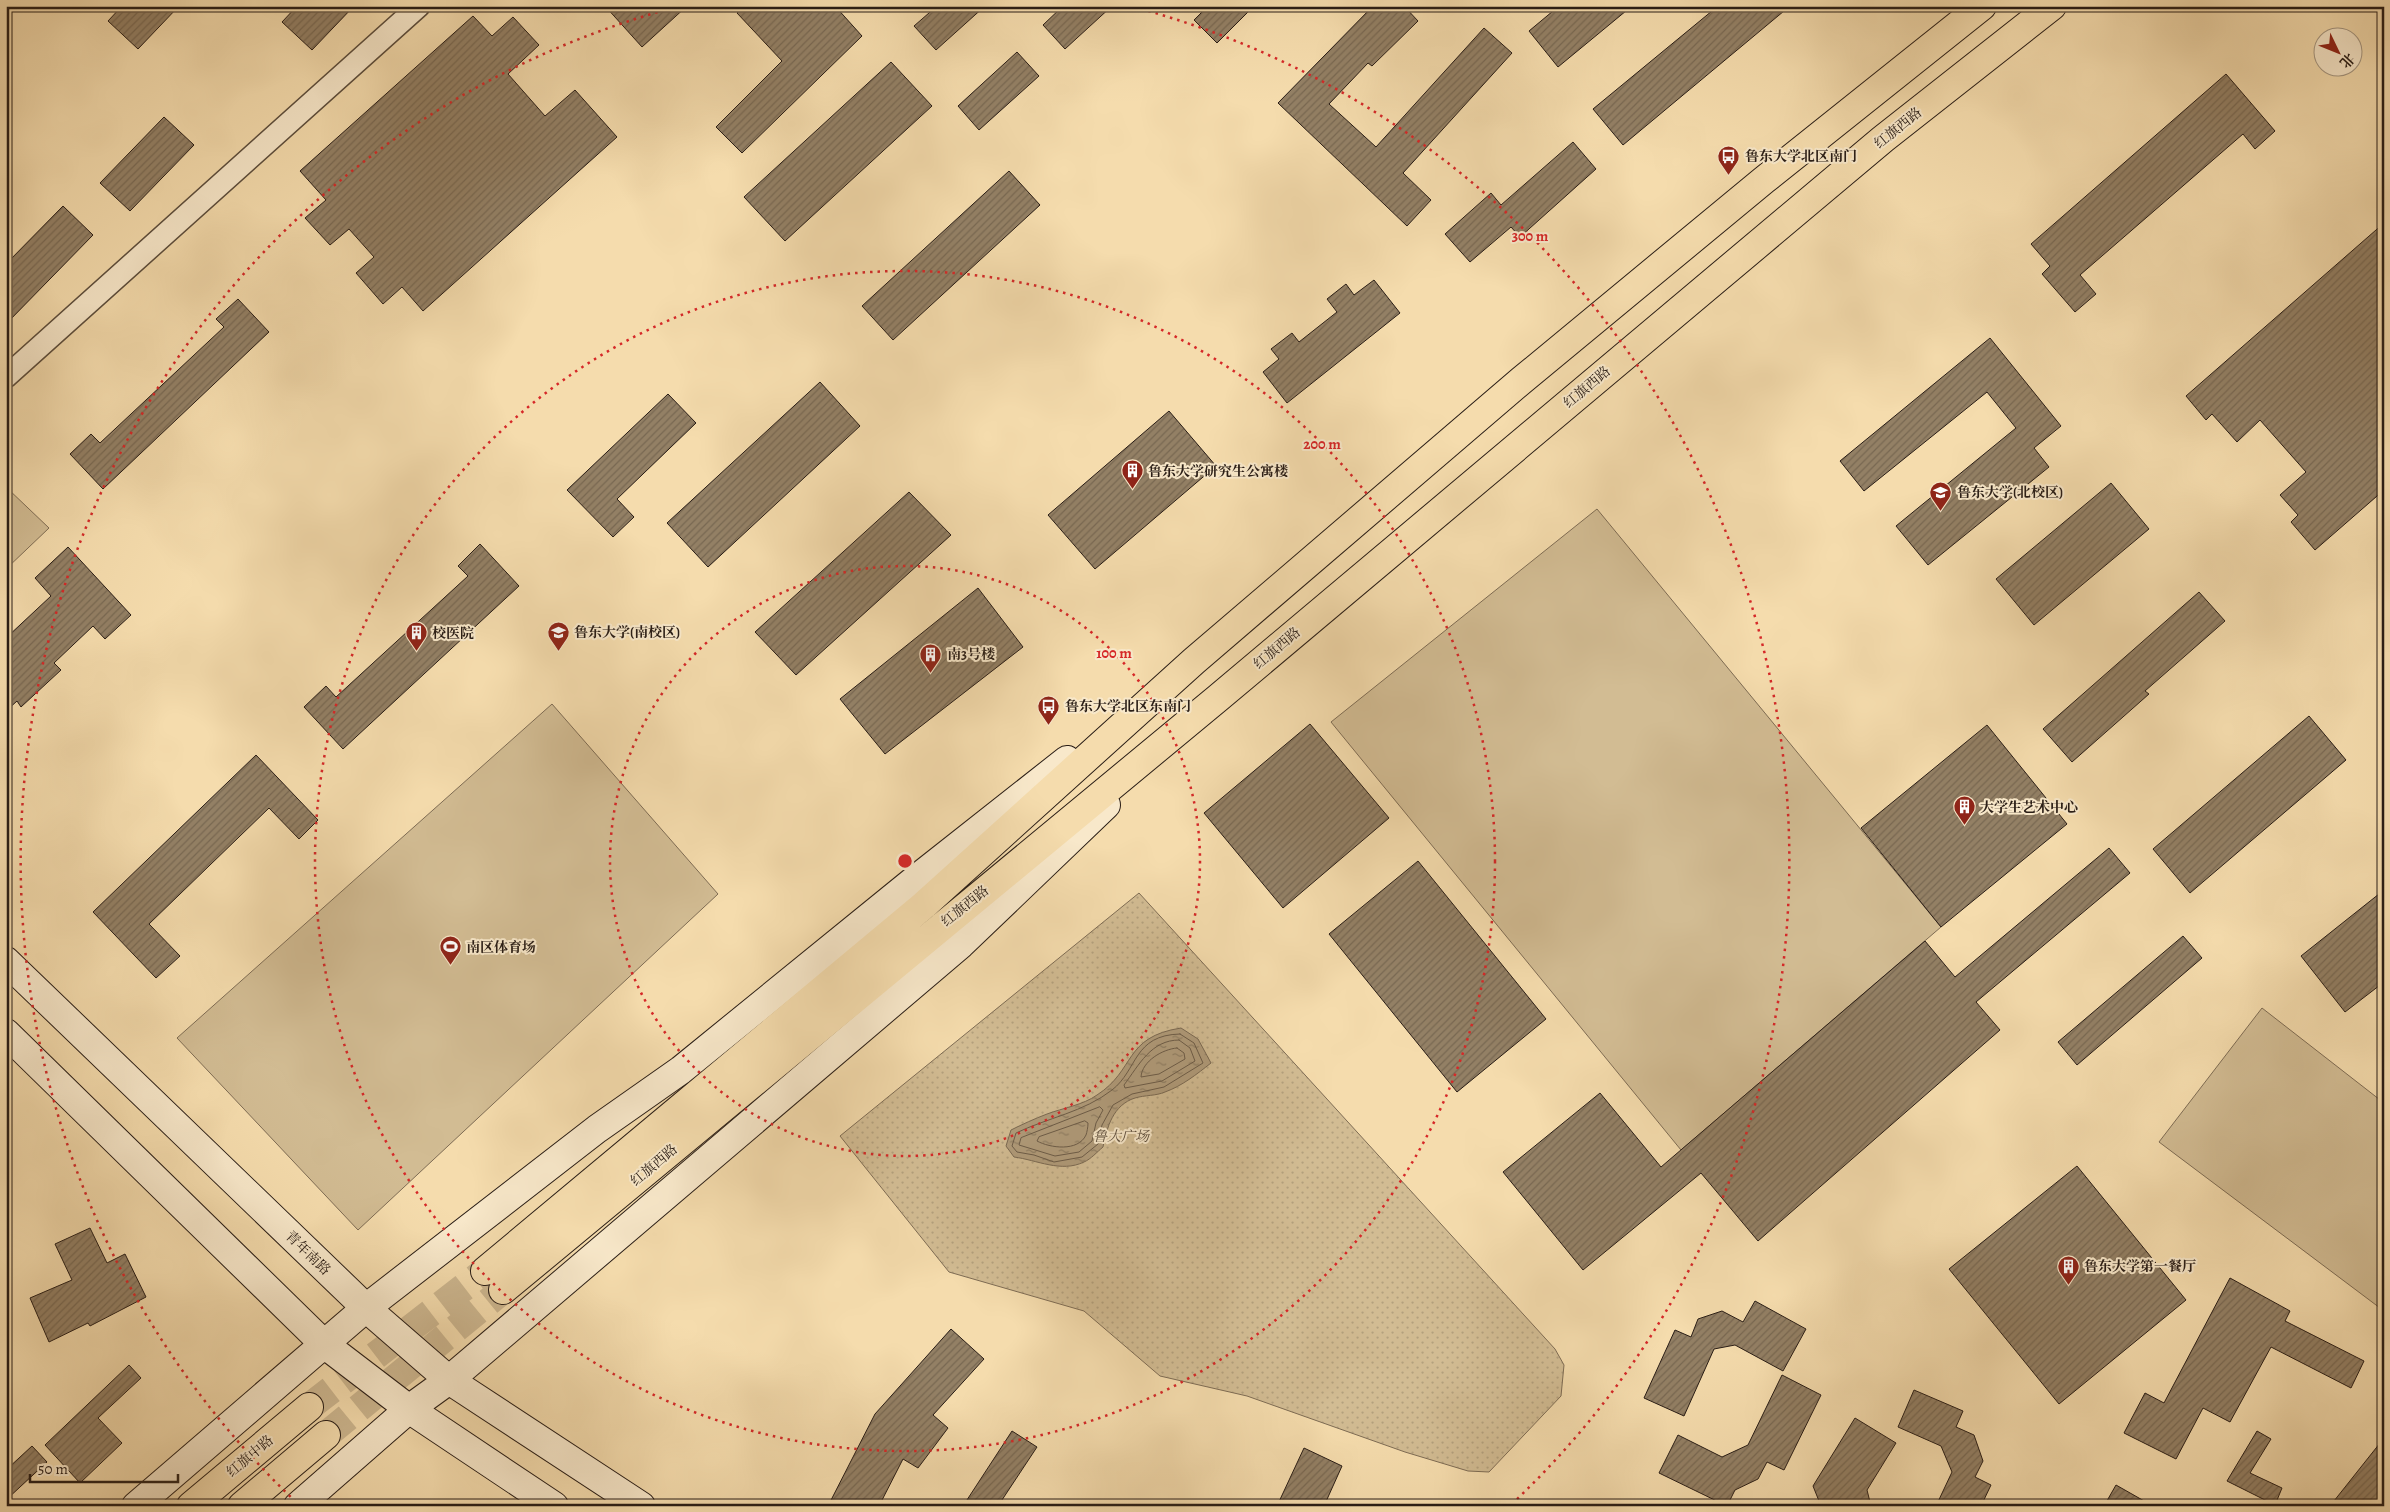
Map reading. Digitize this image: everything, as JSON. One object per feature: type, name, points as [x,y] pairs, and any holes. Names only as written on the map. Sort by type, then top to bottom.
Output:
[{"type":"main road","name":"红旗西路","points":[[484,1271],[924,905],[1194,662],[1529,374],[1764,180],[1982,6]]},
{"type":"main road","name":"红旗西路","points":[[503,1290],[1218,698],[1876,145],[2052,6]]},
{"type":"main road","points":[[136,1506],[366,1308],[597,1129],[680,1070],[911,883],[1194,662]]},
{"type":"main road","points":[[298,1506],[409,1409],[448,1380],[960,944],[1218,698]]},
{"type":"main road","name":"青年南路","points":[[6,961],[366,1308],[448,1380],[641,1506]]},
{"type":"main road","points":[[6,1033],[324,1344],[409,1409],[554,1506]]},
{"type":"main road","name":"红旗中路","points":[[191,1506],[309,1407]]},
{"type":"main road","points":[[242,1506],[326,1435]]},
{"type":"street","points":[[6,377],[418,6]]},
{"type":"green space","points":[[6,487],[49,528],[6,569]]},
{"type":"green space","points":[[1597,509],[1941,927],[1681,1150],[1331,722]]},
{"type":"green space","name":"南区体育场","points":[[552,704],[718,894],[358,1230],[177,1038]]},
{"type":"green space","name":"鲁大广场","points":[[1139,893],[1555,1349],[1564,1365],[1561,1396],[1489,1472],[1468,1471],[1405,1452],[1247,1396],[1160,1376],[1084,1311],[949,1272],[840,1136]]},
{"type":"green space","points":[[2262,1008],[2384,1103],[2384,1311],[2159,1142]]},
{"type":"water","points":[[1181,1028],[1198,1039],[1211,1063],[1171,1089],[1127,1101],[1116,1111],[1112,1118],[1103,1147],[1089,1159],[1075,1165],[1049,1165],[1014,1157],[1006,1146],[1011,1130],[1042,1116],[1079,1104],[1097,1095],[1109,1085],[1139,1047],[1149,1039],[1162,1032]]},
{"type":"building","points":[[122,6],[179,6],[138,49],[108,21]]},
{"type":"building","points":[[297,6],[354,6],[312,50],[282,22]]},
{"type":"building","points":[[605,6],[687,6],[642,47]]},
{"type":"building","points":[[744,6],[835,6],[862,36],[742,153],[716,127],[782,61],[737,13]]},
{"type":"building","points":[[937,6],[985,6],[936,50],[914,26]]},
{"type":"building","points":[[1063,6],[1112,6],[1065,49],[1043,25]]},
{"type":"building","points":[[1208,6],[1254,6],[1217,43],[1194,20]]},
{"type":"building","points":[[1373,6],[1404,6],[1418,21],[1372,66],[1368,63],[1329,104],[1376,147],[1484,28],[1512,53],[1403,173],[1431,200],[1407,226],[1278,103]]},
{"type":"building","points":[[1559,6],[1632,6],[1558,67],[1529,31]]},
{"type":"building","points":[[1718,6],[1790,6],[1623,145],[1593,109]]},
{"type":"building","points":[[473,16],[492,36],[513,17],[539,45],[508,74],[545,116],[575,90],[617,137],[423,311],[402,287],[383,304],[356,273],[374,257],[349,229],[330,245],[305,218],[326,200],[300,171]]},
{"type":"building","points":[[1017,52],[1039,76],[979,130],[958,106]]},
{"type":"building","points":[[891,62],[932,106],[785,241],[744,197]]},
{"type":"building","points":[[2226,74],[2275,131],[2255,149],[2243,134],[2080,275],[2096,294],[2075,312],[2042,274],[2050,266],[2031,244]]},
{"type":"building","points":[[164,117],[194,145],[130,211],[100,183]]},
{"type":"building","points":[[1573,142],[1596,169],[1520,237],[1511,227],[1470,262],[1445,234],[1491,193],[1501,205]]},
{"type":"building","points":[[1009,171],[1040,205],[893,340],[862,306]]},
{"type":"building","points":[[63,206],[93,235],[6,324],[6,264]]},
{"type":"building","points":[[2384,223],[2384,490],[2315,550],[2291,522],[2298,515],[2280,495],[2306,472],[2260,420],[2237,442],[2212,414],[2206,420],[2186,396]]},
{"type":"building","points":[[1374,280],[1400,313],[1287,403],[1263,372],[1279,359],[1271,349],[1292,333],[1299,342],[1337,312],[1327,299],[1346,284],[1354,295]]},
{"type":"building","points":[[238,299],[269,332],[103,489],[70,454],[91,434],[100,443],[224,327],[216,319]]},
{"type":"building","points":[[1990,338],[2061,426],[2034,448],[2049,467],[1928,565],[1896,526],[2016,428],[1987,392],[1864,491],[1840,461]]},
{"type":"building","points":[[820,382],[860,426],[708,567],[667,523]]},
{"type":"building","points":[[668,394],[696,423],[617,499],[634,517],[613,537],[567,490]]},
{"type":"building","name":"鲁东大学研究生公寓楼","points":[[1169,411],[1216,466],[1095,569],[1048,515]]},
{"type":"building","points":[[2111,483],[2149,529],[2034,625],[1996,579]]},
{"type":"building","points":[[909,492],[951,535],[796,675],[755,632]]},
{"type":"building","name":"校医院","points":[[480,544],[519,586],[343,749],[304,707],[326,686],[336,697],[468,576],[458,566]]},
{"type":"building","points":[[68,547],[131,615],[105,639],[93,626],[54,663],[61,670],[21,707],[17,701],[6,711],[6,638],[51,596],[35,578]]},
{"type":"building","name":"南3号楼","points":[[978,588],[1023,647],[885,754],[840,699]]},
{"type":"building","points":[[2199,592],[2225,621],[2145,691],[2149,694],[2072,762],[2043,729]]},
{"type":"building","points":[[2309,716],[2346,760],[2190,893],[2153,849]]},
{"type":"building","points":[[1310,724],[1389,818],[1283,908],[1204,813]]},
{"type":"building","name":"大学生艺术中心","points":[[1987,725],[2067,824],[1941,927],[1861,828]]},
{"type":"building","points":[[256,755],[318,820],[299,839],[269,808],[149,924],[180,956],[156,978],[93,912]]},
{"type":"building","points":[[2109,848],[2130,873],[1976,1002],[2000,1030],[1758,1241],[1701,1173],[1583,1270],[1503,1172],[1600,1093],[1661,1167],[1925,941],[1955,977]]},
{"type":"building","points":[[1418,861],[1546,1019],[1457,1092],[1329,934]]},
{"type":"building","points":[[2384,890],[2384,982],[2345,1012],[2301,956]]},
{"type":"building","points":[[2183,936],[2202,958],[2077,1065],[2058,1042]]},
{"type":"building","name":"鲁东大学第一餐厅","points":[[2077,1166],[2186,1300],[2059,1404],[1949,1269]]},
{"type":"building","points":[[90,1228],[107,1263],[125,1254],[146,1297],[90,1326],[88,1323],[49,1342],[30,1298],[72,1280],[55,1244]]},
{"type":"building","points":[[2230,1278],[2290,1311],[2285,1321],[2364,1361],[2351,1388],[2271,1347],[2230,1422],[2203,1408],[2176,1459],[2124,1433],[2145,1393],[2164,1403]]},
{"type":"building","points":[[1755,1301],[1806,1329],[1783,1371],[1735,1345],[1714,1349],[1684,1416],[1644,1398],[1675,1330],[1691,1337],[1698,1319],[1722,1311],[1743,1322]]},
{"type":"building","points":[[951,1329],[984,1359],[933,1415],[948,1428],[918,1468],[903,1459],[879,1506],[828,1506],[875,1414]]},
{"type":"building","points":[[129,1365],[141,1378],[98,1418],[122,1443],[80,1483],[45,1445]]},
{"type":"building","points":[[1782,1375],[1821,1395],[1784,1470],[1767,1462],[1758,1479],[1735,1490],[1727,1506],[1659,1473],[1678,1435],[1722,1457],[1748,1445]]},
{"type":"building","points":[[1914,1390],[1963,1411],[1956,1427],[1974,1435],[1983,1461],[1975,1477],[1991,1485],[1981,1506],[1936,1506],[1952,1472],[1941,1446],[1898,1427]]},
{"type":"building","points":[[1855,1418],[1896,1443],[1867,1490],[1871,1506],[1821,1506],[1813,1486]]},
{"type":"building","points":[[1012,1431],[1037,1447],[998,1506],[963,1506]]},
{"type":"building","points":[[2257,1431],[2271,1439],[2250,1473],[2282,1488],[2275,1505],[2227,1481]]},
{"type":"building","points":[[2384,1438],[2384,1506],[2330,1506]]},
{"type":"building","points":[[32,1446],[47,1462],[6,1500],[6,1470]]},
{"type":"building","points":[[1304,1448],[1342,1466],[1324,1506],[1277,1506]]},
{"type":"building","points":[[2116,1485],[2153,1506],[2104,1506]]},
{"type":"tunnel","points":[[309,1407],[485,1271]]},
{"type":"tunnel","points":[[326,1435],[503,1290]]},
{"type":"place","name":"鲁东大学北区南门","points":[[1729,175]]},
{"type":"place","name":"鲁东大学研究生公寓楼","points":[[1132,490]]},
{"type":"place","name":"鲁东大学(北校区)","points":[[1941,511]]},
{"type":"place","name":"鲁东大学(南校区)","points":[[558,651]]},
{"type":"place","name":"校医院","points":[[416,652]]},
{"type":"place","name":"南3号楼","points":[[931,673]]},
{"type":"place","name":"鲁东大学北区东南门","points":[[1049,725]]},
{"type":"place","name":"大学生艺术中心","points":[[1964,826]]},
{"type":"place","name":"南区体育场","points":[[450,966]]},
{"type":"place","name":"鲁东大学第一餐厅","points":[[2068,1285]]}]
